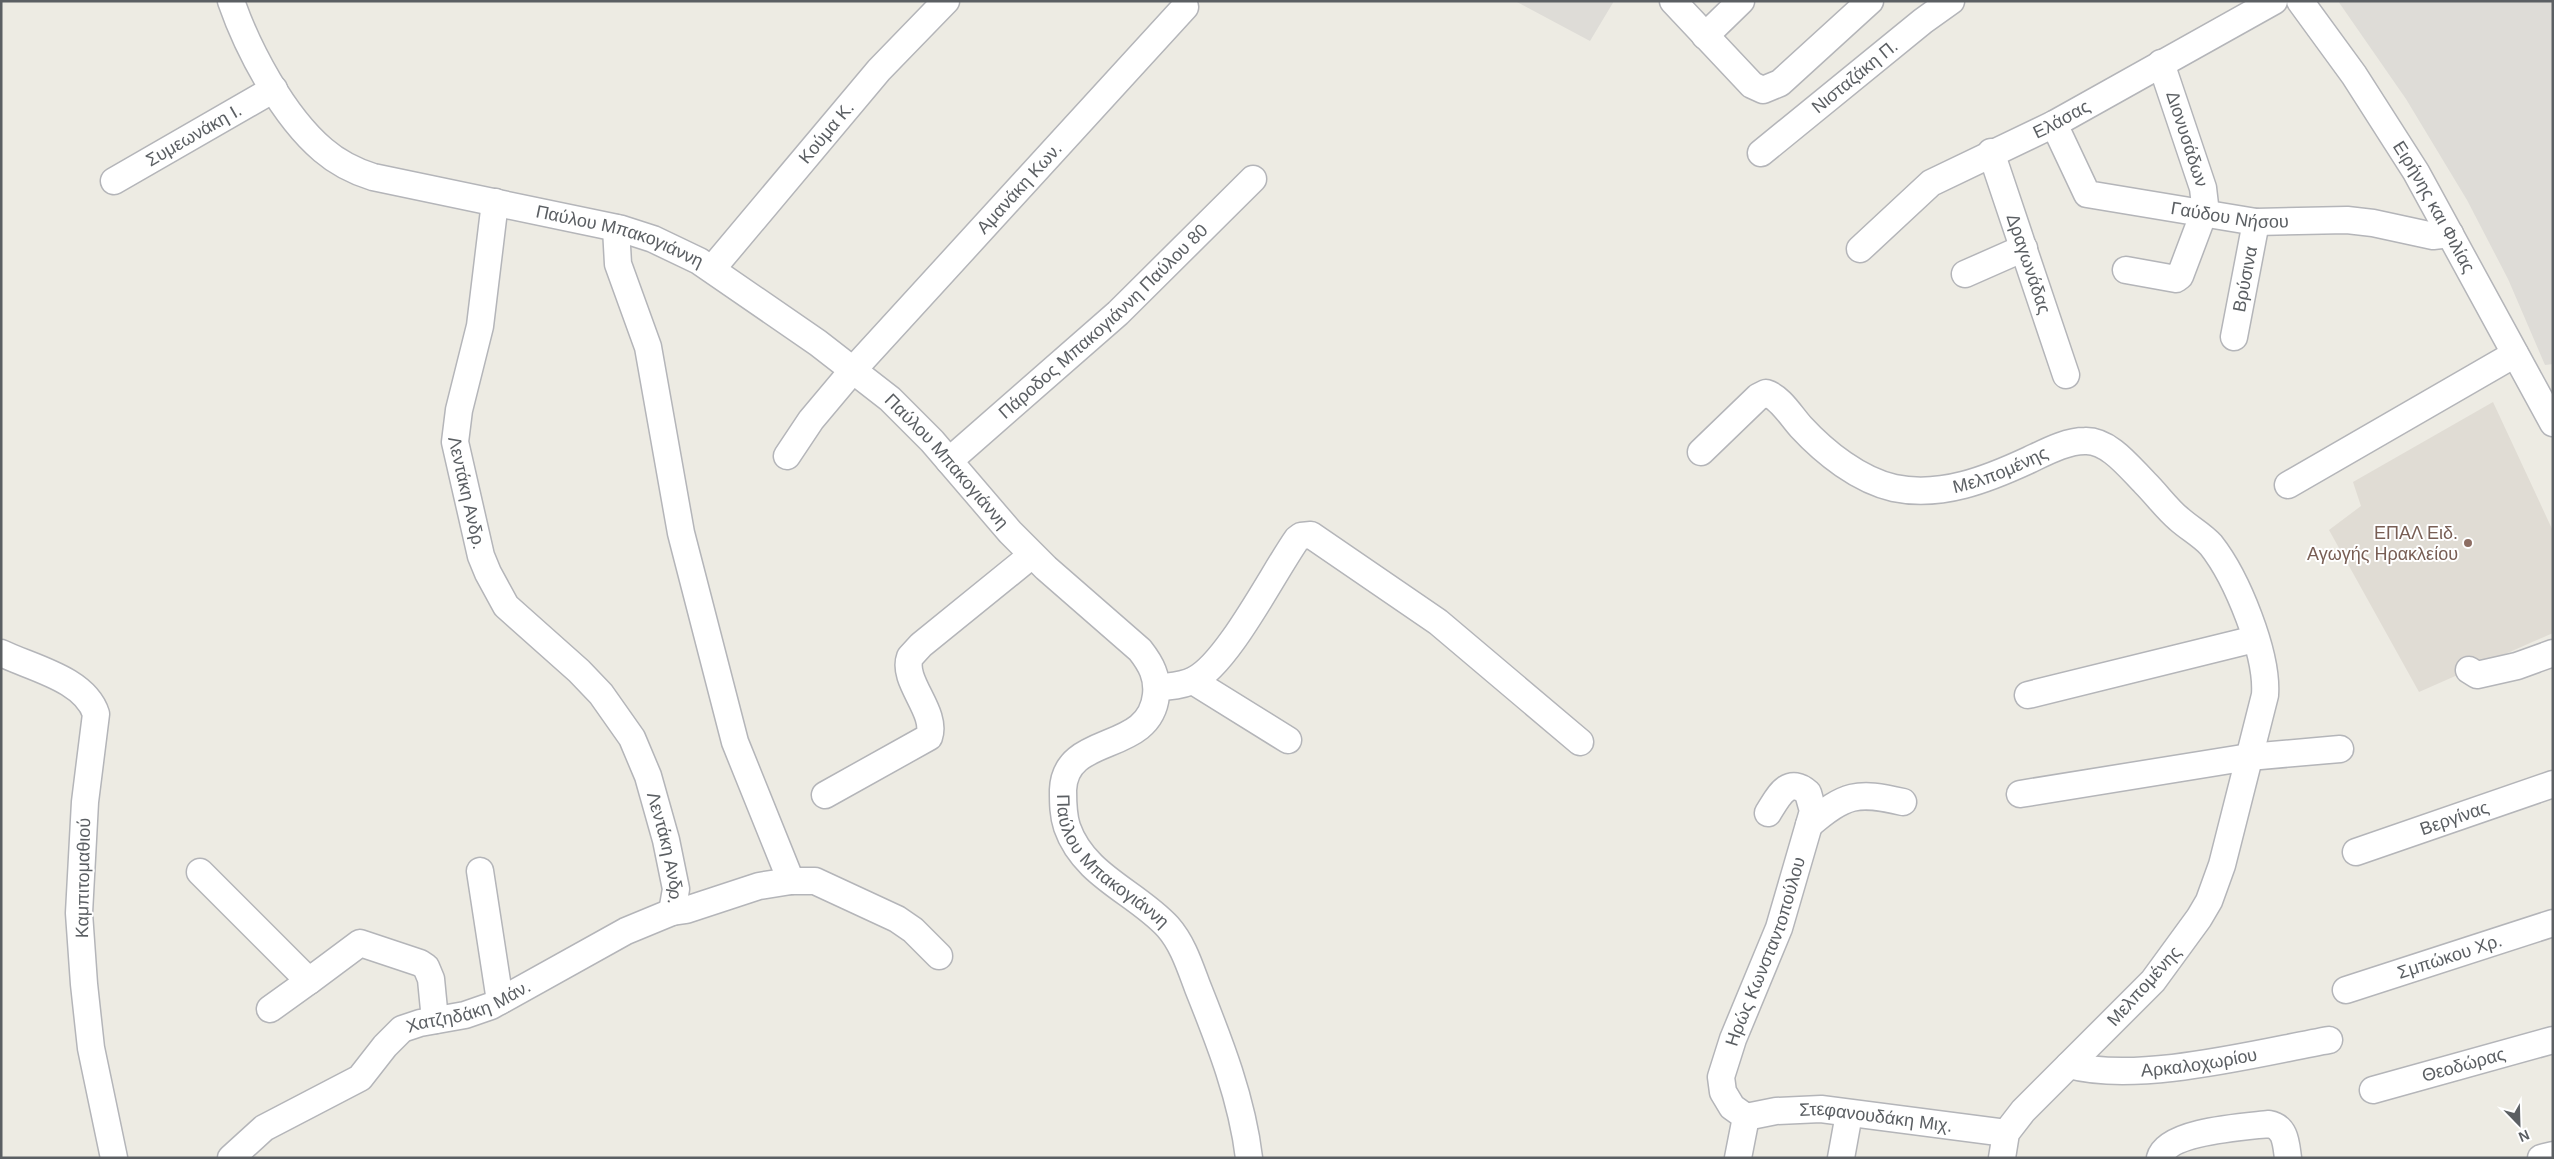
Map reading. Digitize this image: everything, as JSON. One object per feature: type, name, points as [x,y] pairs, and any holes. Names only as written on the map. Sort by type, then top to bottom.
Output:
[{"type":"street","name":"Παύλου Μπακογιάννη","points":[[231,1],[249,42],[274,89],[314,141],[346,166],[373,177],[402,184],[616,228],[648,237],[676,248],[712,269],[853,370],[901,410],[1032,555],[1140,650],[1154,672],[1157,688],[1152,713],[1142,726],[1130,734],[1081,756],[1071,765],[1063,785],[1065,820],[1073,841],[1090,864],[1106,879],[1161,921],[1178,941],[1203,1001],[1238,1098],[1249,1158]]},
{"type":"street","name":"Κούμα Κ.","points":[[712,269],[879,70],[946,1]]},
{"type":"street","points":[[1673,1],[1752,85],[1763,90],[1780,83],[1870,1]]},
{"type":"street","points":[[1705,36],[1741,1]]},
{"type":"street","name":"Νισταζάκη Π.","points":[[1761,153],[1923,21],[1951,1]]},
{"type":"street","name":"Ελάσας","points":[[1860,249],[1931,183],[1991,152],[2054,124],[2274,1]]},
{"type":"street","name":"Ειρήνης και Φιλίας","points":[[2300,1],[2378,112],[2416,172],[2553,423]]},
{"type":"street","name":"Αμανάκη Κων.","points":[[787,456],[811,420],[853,370],[1185,6]]},
{"type":"street","name":"Διονυσάδων","points":[[2126,270],[2176,279],[2180,276],[2205,205],[2203,188],[2162,63]]},
{"type":"street","name":"Συμεωνάκη Ι.","points":[[114,181],[274,89]]},
{"type":"street","name":"Γαύδου Νήσου","points":[[2054,124],[2087,194],[2203,215],[2256,222],[2347,220],[2373,223],[2433,236],[2450,234]]},
{"type":"street","name":"Δραγωνάδας","points":[[1991,152],[2066,375]]},
{"type":"street","name":"Πάροδος Μπακογιάννη Παύλου 80","points":[[949,461],[1118,313],[1253,180]]},
{"type":"street","name":"Λεντάκη Ανδρ.","points":[[495,202],[480,326],[459,410],[455,442],[481,556],[506,606],[579,671],[601,694],[632,738],[648,776],[666,840],[676,889],[672,912],[686,910],[759,886],[791,881],[815,881],[881,911],[907,926],[939,956]]},
{"type":"street","name":"Βρύσινα","points":[[2234,337],[2256,222]]},
{"type":"street","points":[[616,228],[618,264],[648,347],[686,554],[735,742],[791,881]]},
{"type":"street","points":[[1965,274],[2024,248]]},
{"type":"street","points":[[2288,485],[2515,354]]},
{"type":"street","name":"Μελπομένης","points":[[1701,452],[1758,397],[1766,393],[1777,400],[1802,428],[1829,453],[1866,477],[1901,489],[1930,489],[1973,483],[1994,476],[2066,444],[2082,441],[2095,442],[2117,456],[2177,518],[2210,544],[2236,587],[2255,639],[2266,682],[2262,712],[2222,865],[2209,901],[2199,918],[2153,981],[2023,1111],[2004,1145]]},
{"type":"street","points":[[1157,688],[1193,681],[1212,666],[1241,627],[1297,539],[1311,535],[1438,622],[1580,742]]},
{"type":"street","points":[[825,795],[929,737],[932,726],[910,673],[910,657],[921,644],[1032,555]]},
{"type":"street","points":[[2028,695],[2255,639]]},
{"type":"street","name":"Καμπιτομαθιού","points":[[1,653],[81,690],[93,704],[96,714],[84,802],[79,913],[91,1048],[114,1158]]},
{"type":"street","points":[[2469,670],[2477,675],[2494,672],[2553,653]]},
{"type":"street","points":[[1193,681],[1288,740]]},
{"type":"street","points":[[2020,794],[2249,757],[2340,748]]},
{"type":"street","name":"Βεργίνας","points":[[2356,852],[2553,784]]},
{"type":"street","name":"Ηρώς Κωνσταντοπούλου","points":[[1746,1117],[1732,1107],[1723,1092],[1721,1077],[1733,1039],[1779,928],[1813,811],[1812,801],[1808,793],[1801,787],[1788,787],[1778,796],[1768,813]]},
{"type":"street","points":[[1809,825],[1843,800],[1856,796],[1875,796],[1903,802]]},
{"type":"street","points":[[480,871],[500,1001]]},
{"type":"street","points":[[200,872],[309,981]]},
{"type":"street","name":"Χατζηδάκη Μάν.","points":[[231,1158],[264,1128],[360,1078],[385,1046],[402,1030],[420,1023],[471,1014],[500,1001],[626,931],[672,912]]},
{"type":"street","name":"Σμπώκου Χρ.","points":[[2346,990],[2553,923]]},
{"type":"street","points":[[270,1009],[356,944],[364,943],[420,963],[426,967],[431,979],[435,1020]]},
{"type":"street","name":"Αρκαλοχωρίου","points":[[2069,1065],[2096,1070],[2171,1067],[2329,1040]]},
{"type":"street","name":"Θεοδώρας","points":[[2373,1090],[2553,1040]]},
{"type":"street","name":"Στεφανουδάκη Μιχ.","points":[[1746,1117],[1794,1110],[1821,1109],[2004,1145]]},
{"type":"street","points":[[1841,1158],[1849,1114]]},
{"type":"street","points":[[1738,1158],[1746,1117]]},
{"type":"street","points":[[2163,1152],[2188,1136],[2264,1125],[2276,1126],[2283,1132],[2288,1158]]},
{"type":"street","points":[[2541,1158],[2553,1155]]},
{"type":"shaded area","points":[[1515,1],[1614,1],[1590,41]]},
{"type":"shaded area","points":[[2338,1],[2553,1],[2553,364],[2545,365],[2508,279],[2467,200],[2406,99]]},
{"type":"shaded area","points":[[2493,402],[2553,531],[2553,633],[2419,692],[2329,530],[2361,506],[2353,482]]},
{"type":"place","name":"ΕΠΑΛ Ειδ. Αγωγής Ηρακλείου","points":[[2468,543]]}]
